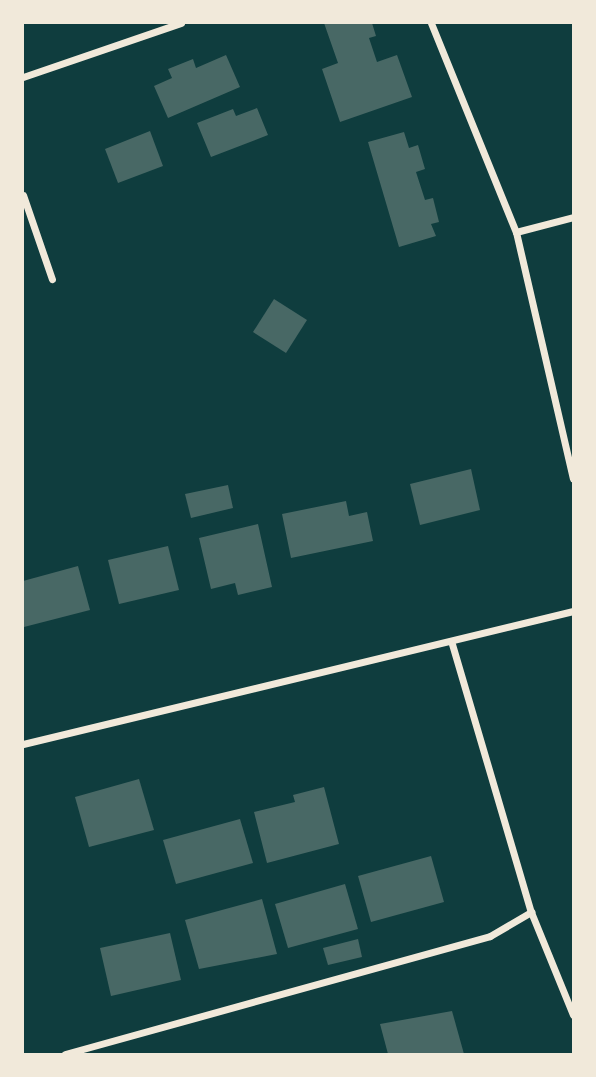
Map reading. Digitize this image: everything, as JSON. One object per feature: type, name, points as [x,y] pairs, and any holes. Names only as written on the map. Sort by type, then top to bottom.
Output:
[{"type":"street","points":[[23,77],[181,23]]},
{"type":"street","points":[[430,23],[516,232],[573,478]]},
{"type":"street","points":[[23,195],[52,279]]},
{"type":"street","points":[[516,232],[573,217]]},
{"type":"street","points":[[23,744],[452,644],[573,611]]},
{"type":"street","points":[[452,644],[531,912],[573,1015]]},
{"type":"street","points":[[65,1054],[490,936],[531,912]]},
{"type":"building","points":[[324,23],[372,23],[376,36],[369,38],[377,62],[397,55],[412,97],[340,122],[322,69],[338,63]]},
{"type":"building","points":[[226,55],[240,87],[168,118],[154,86],[172,78],[168,69],[193,59],[196,68]]},
{"type":"building","points":[[257,108],[268,135],[211,157],[197,123],[233,109],[236,116]]},
{"type":"building","points":[[150,131],[163,166],[118,183],[105,149]]},
{"type":"building","points":[[404,132],[409,148],[418,145],[425,169],[416,172],[425,200],[433,198],[439,222],[431,224],[436,236],[399,247],[368,142]]},
{"type":"building","points":[[274,299],[307,320],[286,353],[253,332]]},
{"type":"building","points":[[471,469],[480,510],[420,525],[410,484]]},
{"type":"building","points":[[228,485],[233,508],[191,518],[185,494]]},
{"type":"building","points":[[346,501],[349,516],[367,512],[373,541],[291,558],[282,514]]},
{"type":"building","points":[[258,524],[272,587],[238,595],[235,583],[211,589],[199,538]]},
{"type":"building","points":[[168,546],[179,590],[119,604],[108,560]]},
{"type":"building","points":[[78,566],[90,610],[24,627],[23,581]]},
{"type":"building","points":[[139,779],[154,830],[89,847],[75,797]]},
{"type":"building","points":[[324,787],[339,844],[267,863],[254,812],[295,802],[293,795]]},
{"type":"building","points":[[240,819],[253,863],[176,884],[163,840]]},
{"type":"building","points":[[431,856],[444,902],[371,922],[358,876]]},
{"type":"building","points":[[345,884],[358,929],[288,948],[275,904]]},
{"type":"building","points":[[262,899],[277,954],[199,969],[185,920]]},
{"type":"building","points":[[170,933],[181,980],[111,996],[100,948]]},
{"type":"building","points":[[358,939],[362,957],[328,965],[323,948]]},
{"type":"building","points":[[452,1011],[464,1054],[388,1054],[380,1024]]}]
